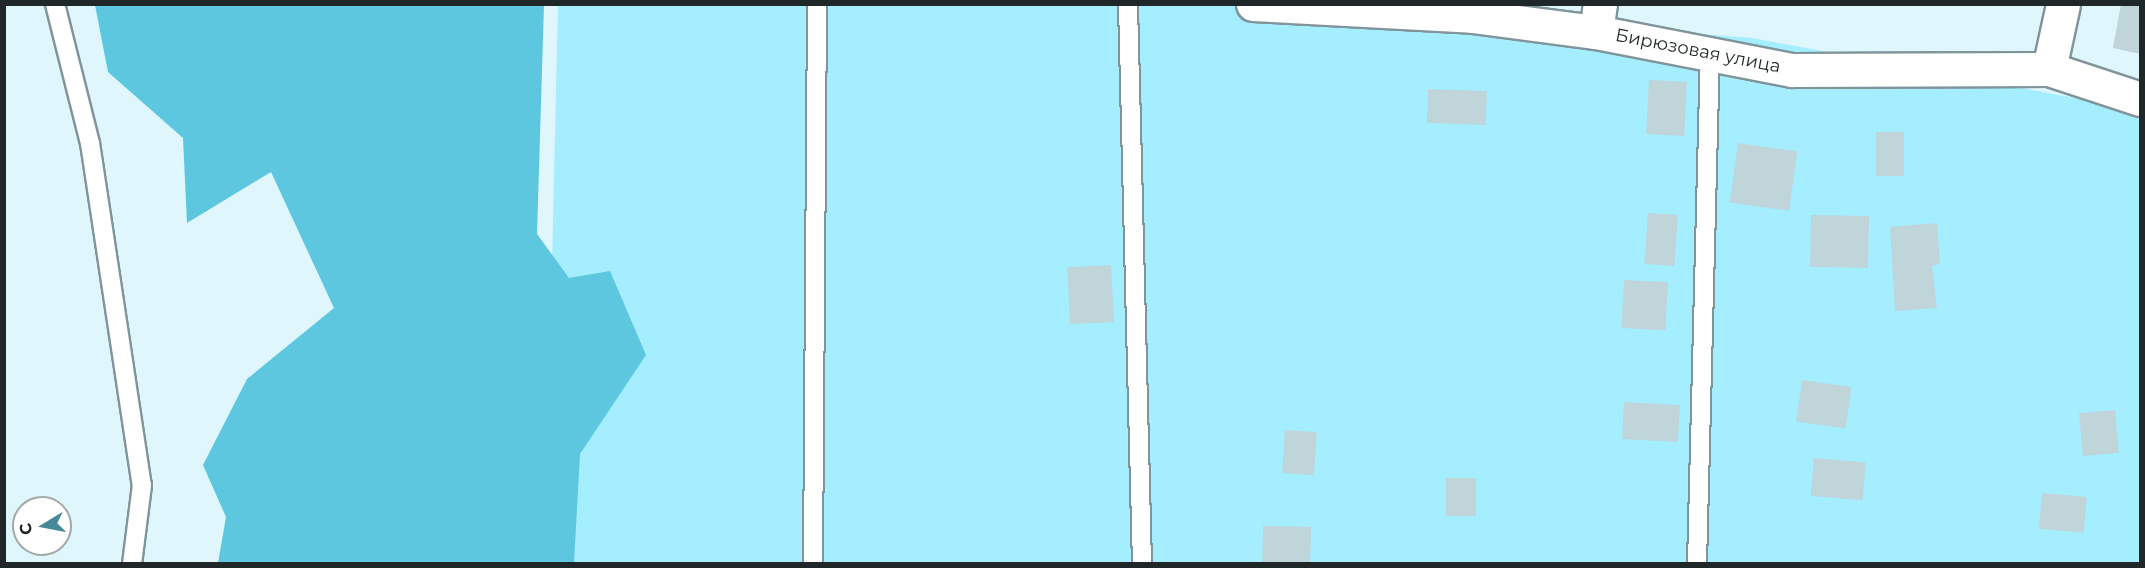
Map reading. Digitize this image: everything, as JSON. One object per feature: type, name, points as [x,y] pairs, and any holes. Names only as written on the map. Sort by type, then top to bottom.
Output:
[{"type":"street","name":"Бирюзовая улица","points":[[1252,4],[1472,16],[1598,18],[1710,51],[1792,70],[2049,69],[2140,99]]},
{"type":"street","points":[[2049,69],[2063,4]]},
{"type":"lane","points":[[55,4],[90,143],[142,485],[132,564]]},
{"type":"lane","points":[[813,564],[817,4]]},
{"type":"lane","points":[[1128,4],[1142,564]]},
{"type":"lane","points":[[1697,564],[1710,51]]},
{"type":"shaded area","points":[[95,5],[544,5],[537,234],[569,278],[610,271],[646,355],[580,454],[574,563],[218,563],[226,517],[203,465],[247,379],[334,308],[271,172],[187,223],[183,138],[108,72]]},
{"type":"shaded area","points":[[558,5],[1451,5],[1472,16],[1752,38],[2140,110],[2140,563],[545,564]]},
{"type":"building","points":[[2121,4],[2140,4],[2140,54],[2113,48]]},
{"type":"building","points":[[1649,80],[1687,82],[1684,136],[1646,134]]},
{"type":"building","points":[[1428,89],[1487,91],[1486,125],[1427,123]]},
{"type":"building","points":[[1876,132],[1904,132],[1904,176],[1876,176]]},
{"type":"building","points":[[1738,143],[1797,151],[1789,211],[1730,202]]},
{"type":"building","points":[[1648,213],[1678,215],[1674,266],[1644,264]]},
{"type":"building","points":[[1811,215],[1869,216],[1868,268],[1810,267]]},
{"type":"building","points":[[1937,223],[1940,264],[1932,266],[1937,308],[1895,311],[1890,227]]},
{"type":"building","points":[[1111,265],[1114,322],[1070,324],[1067,267]]},
{"type":"building","points":[[1624,280],[1668,282],[1665,330],[1621,328]]},
{"type":"building","points":[[1802,380],[1852,387],[1846,429],[1796,422]]},
{"type":"building","points":[[1624,402],[1680,405],[1678,442],[1622,439]]},
{"type":"building","points":[[2115,410],[2119,453],[2083,456],[2079,413]]},
{"type":"building","points":[[1285,430],[1317,432],[1314,475],[1282,473]]},
{"type":"building","points":[[1814,458],[1866,463],[1862,500],[1811,496]]},
{"type":"building","points":[[1446,478],[1476,478],[1476,516],[1446,516]]},
{"type":"building","points":[[2042,493],[2087,497],[2084,533],[2039,529]]},
{"type":"building","points":[[1263,526],[1311,527],[1310,564],[1262,564]]}]
